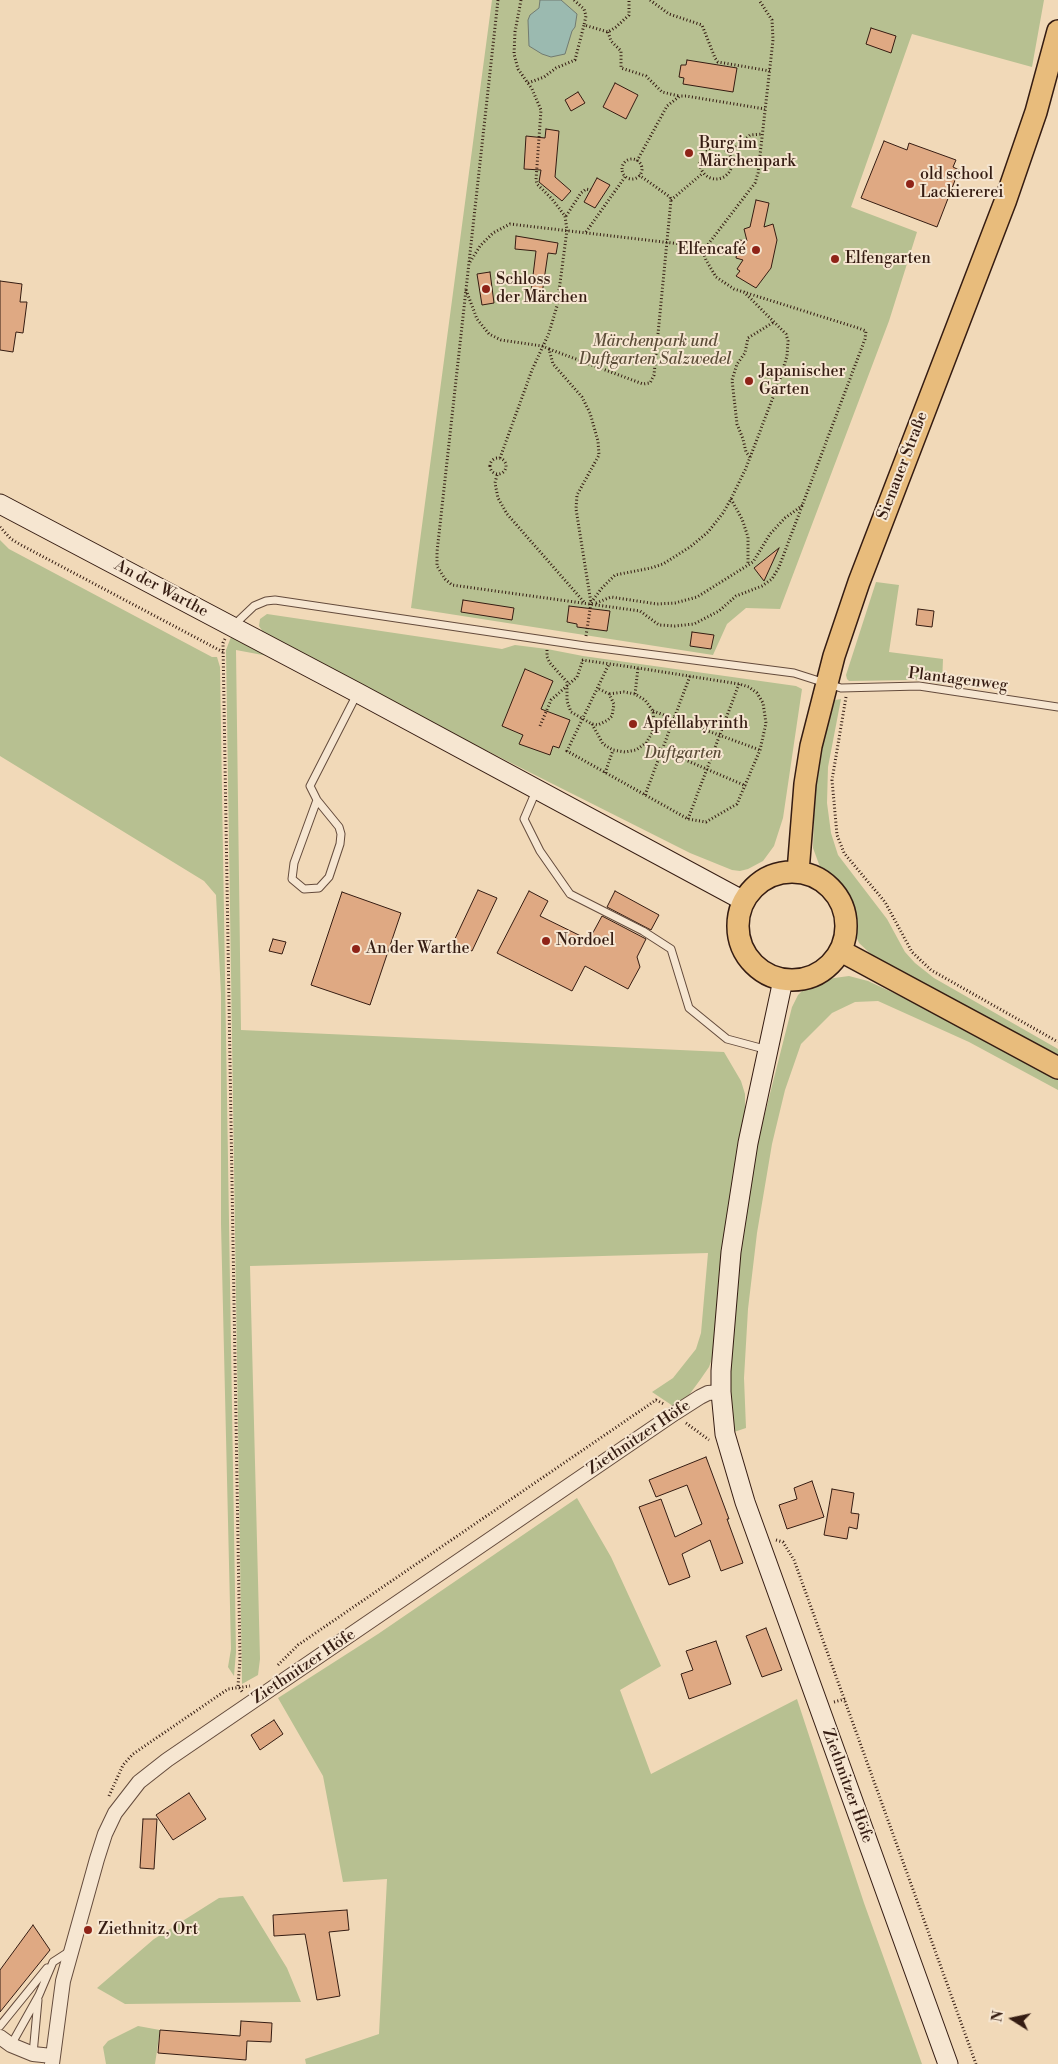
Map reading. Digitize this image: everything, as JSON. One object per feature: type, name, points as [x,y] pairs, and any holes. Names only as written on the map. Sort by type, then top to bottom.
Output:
[{"type":"main road","name":"Sienauer Straße","points":[[798,872],[805,784],[825,684],[859,582],[999,218],[1049,70],[1058,31]]},
{"type":"main road","name":"An der Warthe","points":[[0,504],[358,693],[744,901]]},
{"type":"main road","points":[[798,872],[812,875],[836,893],[844,907],[847,922],[846,937],[841,952],[831,965],[817,975],[800,980],[782,980],[767,975],[753,965],[744,951],[738,934],[738,917],[744,901],[753,888],[766,878],[781,873],[798,872]]},
{"type":"main road","points":[[841,952],[1058,1068]]},
{"type":"main road","name":"Ziethnitzer Höfe","points":[[782,980],[748,1143],[734,1227],[724,1319],[721,1392],[729,1452],[758,1540],[948,2064]]},
{"type":"street","name":"Ziethnitzer Höfe","points":[[52,2060],[63,1981],[70,1950],[105,1834],[126,1797],[152,1772],[679,1411],[708,1393],[721,1392]]},
{"type":"street","points":[[6,2041],[33,2054],[52,2060]]},
{"type":"lane","name":"Plantagenweg","points":[[232,627],[254,606],[266,601],[275,600],[548,641],[794,673],[825,684],[848,688],[920,686],[1058,707]]},
{"type":"lane","points":[[317,800],[294,863],[292,879],[304,889],[319,888],[329,877],[340,844],[341,834],[339,827],[317,800],[310,786],[358,693]]},
{"type":"lane","points":[[536,790],[524,819],[540,851],[570,894],[643,931],[670,949],[689,1008],[727,1039],[768,1050]]},
{"type":"lane","points":[[0,2026],[53,1962],[70,1950]]},
{"type":"lane","points":[[6,2041],[39,1995],[53,1962]]},
{"type":"lane","points":[[33,2054],[39,1995]]},
{"type":"path","points":[[469,263],[480,246],[493,233],[510,224],[689,245],[703,251],[716,277],[734,288],[866,331],[865,339],[803,504],[779,567],[772,579],[762,586],[736,596],[719,611],[694,624],[675,626],[659,625],[640,611],[452,585],[445,579],[437,566],[438,543],[498,0]]},
{"type":"path","points":[[500,458],[532,370],[549,333],[557,306],[567,230],[566,216],[536,182],[541,110],[528,83],[518,70],[514,54],[515,32],[521,0]]},
{"type":"path","points":[[528,83],[573,62],[586,16],[584,9],[574,0]]},
{"type":"path","points":[[608,32],[629,15],[629,0]]},
{"type":"path","points":[[650,0],[669,14],[702,25],[718,62],[770,71]]},
{"type":"path","points":[[703,251],[755,184],[773,40],[772,20],[759,0]]},
{"type":"path","points":[[584,25],[608,32]]},
{"type":"path","points":[[608,32],[611,40],[621,51],[621,68],[646,76],[662,92],[765,109]]},
{"type":"path","points":[[637,161],[667,106],[680,96]]},
{"type":"path","points":[[728,154],[750,135],[762,134]]},
{"type":"path","points":[[719,148],[728,154],[732,163],[725,176],[716,180],[703,173],[700,168],[701,157],[708,149],[719,148]]},
{"type":"path","points":[[631,159],[637,161],[641,166],[639,175],[634,178],[625,176],[622,171],[625,162],[631,159]]},
{"type":"path","points":[[670,200],[703,173]]},
{"type":"path","points":[[466,290],[477,319],[489,334],[501,340],[542,346],[644,384],[650,383],[654,375],[670,197],[639,175]]},
{"type":"path","points":[[586,232],[625,176]]},
{"type":"path","points":[[566,216],[584,189],[590,190]]},
{"type":"path","points":[[591,603],[601,589],[615,575],[663,564],[690,547],[708,532],[731,499],[750,458],[787,356],[788,341],[786,334],[743,291]]},
{"type":"path","points":[[750,458],[746,452],[744,439],[737,424],[732,383],[736,364],[745,353],[747,340],[774,322]]},
{"type":"path","points":[[540,726],[551,700],[568,687],[578,675],[585,646],[591,603],[576,510],[577,495],[598,455],[598,440],[590,413],[582,397],[553,364],[548,349]]},
{"type":"path","points":[[495,458],[500,458],[506,464],[506,470],[502,474],[497,475],[492,472],[490,465],[495,458]]},
{"type":"path","points":[[497,475],[495,484],[498,498],[507,514],[585,602]]},
{"type":"path","points":[[731,499],[742,518],[748,537],[748,566]]},
{"type":"path","points":[[596,604],[611,597],[657,604],[675,603],[696,597],[753,562],[770,534],[785,518],[803,504]]},
{"type":"path","points":[[0,527],[11,539],[21,546],[223,652]]},
{"type":"path","points":[[232,627],[223,643],[223,652],[240,1630],[238,1686],[250,1704]]},
{"type":"path","points":[[548,641],[547,657],[567,682],[567,701],[569,710],[573,714],[592,724],[603,723],[612,716],[614,704],[609,694]]},
{"type":"path","points":[[582,660],[638,668],[739,684],[749,687],[758,693],[763,703],[766,723],[760,750],[737,804],[706,822],[688,819],[567,751],[609,664]]},
{"type":"path","points":[[635,694],[638,668]]},
{"type":"path","points":[[645,795],[690,676]]},
{"type":"path","points":[[688,819],[739,684]]},
{"type":"path","points":[[592,724],[603,744],[613,750],[625,752],[636,750],[646,743],[652,733],[654,721],[653,711],[645,700],[635,694],[624,692],[609,694],[597,688]]},
{"type":"path","points":[[848,688],[832,780],[837,835],[844,853],[885,902],[912,952],[931,970],[1058,1042]]},
{"type":"path","points":[[653,711],[760,750]]},
{"type":"path","points":[[646,743],[746,786]]},
{"type":"path","points":[[605,773],[613,750]]},
{"type":"path","points":[[758,1540],[772,1538],[783,1542],[794,1560],[976,2064]]},
{"type":"green space","name":"Märchenpark und Duftgarten Salzwedel","points":[[492,0],[1044,0],[1032,67],[912,34],[851,207],[917,232],[889,321],[780,609],[746,608],[727,624],[713,655],[411,608]]},
{"type":"green space","points":[[0,540],[9,549],[212,657],[217,657],[220,667],[236,1652],[234,1676],[228,1667],[231,1649],[221,1224],[221,994],[216,895],[204,881],[0,756]]},
{"type":"green space","points":[[876,582],[899,585],[889,652],[943,659],[942,684],[915,680],[849,681],[847,679],[846,675]]},
{"type":"green space","name":"Duftgarten","points":[[267,614],[502,649],[515,645],[547,649],[583,656],[796,686],[802,689],[783,818],[774,846],[763,861],[740,871],[732,870],[690,853],[384,699],[273,640],[259,626],[260,619]]},
{"type":"green space","points":[[231,637],[268,656],[236,650],[241,1030],[724,1052],[741,1081],[745,1094],[745,1115],[721,1264],[713,1356],[709,1367],[689,1395],[673,1406],[652,1392],[673,1378],[696,1349],[701,1333],[708,1253],[250,1266],[260,1659],[258,1675],[242,1684],[226,650]]},
{"type":"green space","points":[[841,699],[828,767],[827,803],[831,833],[838,855],[887,919],[905,952],[915,963],[934,978],[1058,1049],[1058,1059],[913,980],[872,955],[859,943],[856,936],[857,924],[846,894],[820,867],[813,848],[815,783],[829,706],[835,700]]},
{"type":"green space","points":[[849,976],[868,981],[941,1015],[1058,1077],[1058,1090],[969,1042],[878,1001],[855,1002],[832,1013],[801,1044],[785,1090],[772,1144],[757,1233],[748,1309],[744,1378],[746,1428],[734,1432],[729,1371],[741,1229],[758,1141],[792,1007],[798,995],[805,988],[827,979]]},
{"type":"green space","points":[[577,1498],[611,1557],[661,1666],[620,1690],[651,1774],[797,1699],[864,1903],[922,2064],[306,2064],[305,2059],[379,2034],[387,1879],[343,1882],[323,1776],[278,1698],[378,1634]]},
{"type":"green space","points":[[243,1896],[287,1968],[301,2002],[125,2004],[97,1988],[154,1939],[219,1898]]},
{"type":"green space","points":[[138,2026],[160,2030],[155,2064],[106,2064],[103,2047],[108,2041]]},
{"type":"water","points":[[540,0],[561,0],[577,14],[575,27],[565,54],[551,57],[529,46],[528,20],[530,15],[539,8]]},
{"type":"building","points":[[871,28],[896,36],[891,53],[866,44]]},
{"type":"building","points":[[687,60],[737,68],[733,92],[683,84],[684,78],[679,77],[681,65],[686,65]]},
{"type":"building","points":[[615,83],[638,95],[626,119],[603,107]]},
{"type":"building","points":[[578,92],[585,103],[571,111],[565,100]]},
{"type":"building","points":[[546,129],[559,131],[555,177],[571,191],[562,201],[539,182],[541,170],[524,169],[526,136],[545,138]]},
{"type":"building","name":"old school Lackiererei","points":[[884,141],[907,150],[909,143],[956,160],[953,167],[959,170],[937,227],[861,198]]},
{"type":"building","points":[[597,178],[610,185],[595,208],[584,202]]},
{"type":"building","name":"Elfencafé","points":[[756,200],[769,203],[764,227],[773,224],[777,240],[771,268],[756,288],[736,276],[740,271],[737,269],[743,260],[736,258],[739,240],[747,241],[744,229],[750,227]]},
{"type":"building","points":[[516,236],[558,243],[556,254],[548,253],[542,294],[531,292],[536,251],[515,249]]},
{"type":"building","name":"Schloss der Märchen","points":[[490,272],[494,303],[482,305],[477,274]]},
{"type":"building","points":[[0,281],[22,284],[20,302],[27,302],[23,333],[16,332],[13,352],[0,350]]},
{"type":"building","points":[[779,548],[764,581],[754,568]]},
{"type":"building","points":[[463,600],[514,608],[512,620],[461,612]]},
{"type":"building","points":[[569,606],[610,611],[607,631],[577,627],[577,624],[567,622]]},
{"type":"building","points":[[918,609],[934,611],[932,627],[916,625]]},
{"type":"building","points":[[692,632],[714,635],[711,649],[690,646]]},
{"type":"building","points":[[525,669],[553,681],[541,709],[570,720],[559,748],[553,746],[550,755],[519,744],[523,735],[502,726]]},
{"type":"building","points":[[478,890],[497,898],[472,951],[453,943]]},
{"type":"building","name":"Nordoel","points":[[529,891],[548,901],[540,916],[589,940],[602,916],[646,939],[637,957],[640,967],[628,989],[585,966],[572,991],[497,953]]},
{"type":"building","points":[[615,891],[659,915],[651,930],[607,907]]},
{"type":"building","name":"An der Warthe","points":[[342,892],[401,913],[370,1005],[311,985]]},
{"type":"building","points":[[273,939],[286,942],[282,954],[269,951]]},
{"type":"building","points":[[706,1457],[743,1563],[721,1571],[710,1540],[682,1554],[690,1577],[669,1585],[639,1507],[661,1499],[675,1537],[702,1524],[687,1485],[656,1497],[649,1480]]},
{"type":"building","points":[[812,1481],[824,1517],[787,1529],[779,1505],[797,1499],[794,1488]]},
{"type":"building","points":[[832,1489],[854,1493],[851,1513],[859,1514],[857,1529],[849,1527],[847,1539],[824,1535]]},
{"type":"building","points":[[766,1628],[782,1670],[762,1677],[746,1636]]},
{"type":"building","points":[[716,1641],[731,1684],[689,1699],[681,1674],[693,1670],[686,1651]]},
{"type":"building","points":[[274,1720],[283,1734],[260,1750],[251,1735]]},
{"type":"building","points":[[189,1793],[206,1819],[173,1840],[156,1815]]},
{"type":"building","points":[[143,1819],[157,1819],[154,1869],[140,1868]]},
{"type":"building","points":[[347,1910],[349,1930],[329,1932],[340,1996],[317,2000],[305,1934],[274,1936],[273,1915]]},
{"type":"building","points":[[33,1925],[50,1950],[0,2012],[0,1970]]},
{"type":"building","points":[[241,2021],[272,2023],[271,2042],[247,2041],[246,2060],[158,2053],[160,2030],[240,2036]]},
{"type":"place","name":"Burg im Märchenpark","points":[[689,153]]},
{"type":"place","name":"old school Lackiererei","points":[[910,184]]},
{"type":"place","name":"Elfencafé","points":[[756,250]]},
{"type":"place","name":"Elfengarten","points":[[835,259]]},
{"type":"place","name":"Schloss der Märchen","points":[[486,289]]},
{"type":"place","name":"Japanischer Garten","points":[[749,381]]},
{"type":"place","name":"Apfellabyrinth","points":[[633,724]]},
{"type":"place","name":"Nordoel","points":[[546,941]]},
{"type":"place","name":"An der Warthe","points":[[356,949]]},
{"type":"place","name":"Ziethnitz, Ort","points":[[88,1930]]}]
